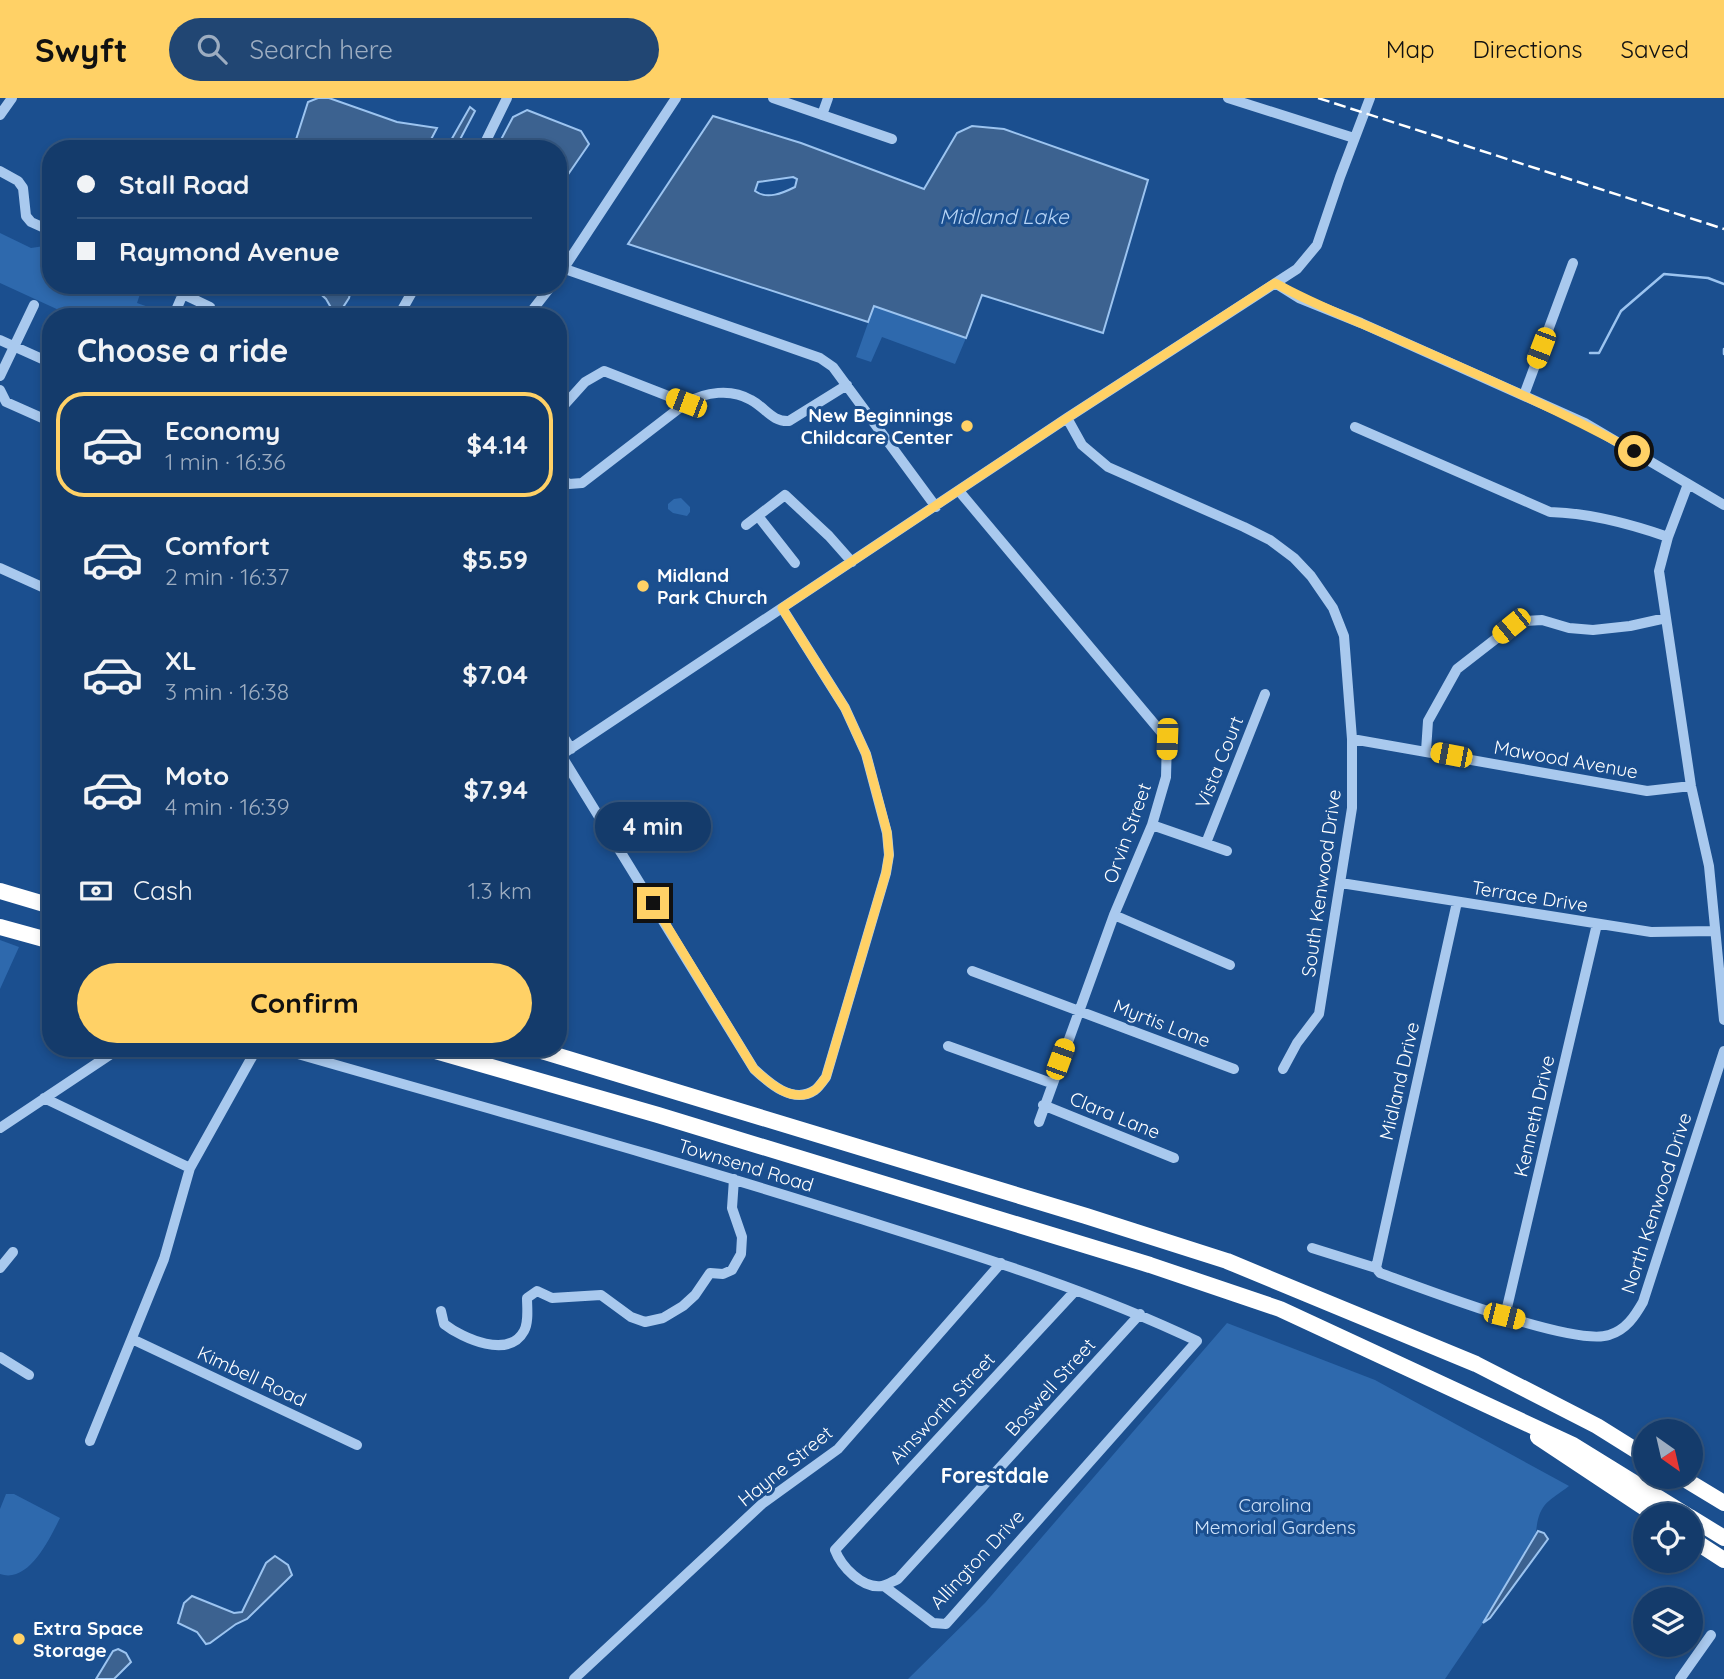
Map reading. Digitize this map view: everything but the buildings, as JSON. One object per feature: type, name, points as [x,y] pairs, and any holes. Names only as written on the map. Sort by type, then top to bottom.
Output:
[{"type":"highway","points":[[0,891],[42,903]]},
{"type":"highway","points":[[0,927],[42,939]]},
{"type":"highway","points":[[456,1057],[658,1115],[1150,1265],[1280,1310],[1573,1445],[1668,1503]]},
{"type":"highway","points":[[562,1057],[1227,1261],[1476,1364],[1597,1426],[1633,1448]]},
{"type":"highway","points":[[1473,1397],[1638,1503]]},
{"type":"highway","points":[[1701,1489],[1724,1503]]},
{"type":"highway","points":[[1703,1525],[1724,1538]]},
{"type":"highway","points":[[1703,1546],[1724,1560]]},
{"type":"street","points":[[0,115],[12,98]]},
{"type":"street","points":[[486,140],[506,98]]},
{"type":"street","points":[[567,264],[676,98]]},
{"type":"street","points":[[773,98],[892,139]]},
{"type":"street","points":[[822,115],[828,98]]},
{"type":"street","points":[[1228,98],[1354,138]]},
{"type":"street","points":[[567,752],[1067,418],[1297,269],[1317,245],[1370,98]]},
{"type":"street","points":[[0,171],[18,181],[23,188],[26,216],[42,227]]},
{"type":"street","points":[[1524,395],[1573,263]]},
{"type":"street","points":[[567,275],[820,358],[833,367],[936,507]]},
{"type":"street","points":[[1275,283],[1299,298],[1585,424],[1724,505]]},
{"type":"street","points":[[177,308],[183,294],[210,308]]},
{"type":"street","points":[[534,308],[545,294]]},
{"type":"street","points":[[0,376],[34,305]]},
{"type":"street","points":[[0,340],[42,359]]},
{"type":"street","points":[[567,402],[585,382],[604,371],[686,403]]},
{"type":"street","points":[[567,483],[582,483],[700,395],[726,392],[751,399],[780,421],[789,421],[846,385]]},
{"type":"street","points":[[0,390],[6,402],[42,418]]},
{"type":"street","name":"South Kenwood Drive","points":[[1067,418],[1082,444],[1108,467],[1270,540],[1294,558],[1311,576],[1332,608],[1344,636],[1352,739],[1352,808],[1319,1014],[1297,1042],[1283,1069]]},
{"type":"street","points":[[1355,427],[1550,512],[1575,512],[1639,527],[1668,537]]},
{"type":"street","points":[[1688,484],[1668,537],[1659,571],[1691,786],[1709,866],[1724,1020]]},
{"type":"street","name":"Orvin Street","points":[[959,491],[1167,739],[1166,776],[1152,825],[1114,915],[1039,1122]]},
{"type":"street","points":[[747,525],[785,495],[829,536],[852,562]]},
{"type":"street","points":[[758,516],[795,563]]},
{"type":"street","points":[[0,568],[42,587]]},
{"type":"street","points":[[567,759],[754,1069],[774,1087],[788,1092],[802,1095],[815,1090],[826,1077],[889,855],[887,832],[866,754],[845,708],[782,608]]},
{"type":"street","points":[[1426,751],[1427,721],[1457,669],[1511,626],[1525,621],[1542,620],[1569,628],[1593,630],[1666,618]]},
{"type":"street","name":"Vista Court","points":[[1206,843],[1265,694]]},
{"type":"street","name":"Mawood Avenue","points":[[1352,739],[1647,791],[1691,786]]},
{"type":"street","points":[[1152,825],[1227,850]]},
{"type":"street","name":"Terrace Drive","points":[[1341,883],[1651,932],[1714,931]]},
{"type":"street","name":"Midland Drive","points":[[1376,1268],[1457,902]]},
{"type":"street","points":[[1114,915],[1230,965]]},
{"type":"street","name":"Kenneth Drive","points":[[1504,1316],[1597,924]]},
{"type":"street","name":"Myrtis Lane","points":[[972,971],[1234,1069]]},
{"type":"street","points":[[948,1046],[1051,1083]]},
{"type":"street","name":"North Kenwood Drive","points":[[1312,1248],[1376,1268],[1380,1273],[1504,1316],[1590,1338],[1610,1335],[1630,1323],[1643,1302],[1724,1051]]},
{"type":"street","points":[[0,1128],[106,1057]]},
{"type":"street","points":[[89,1441],[164,1259],[190,1168],[252,1057]]},
{"type":"street","name":"Townsend Road","points":[[308,1057],[734,1179],[1001,1263],[1140,1314],[1197,1341]]},
{"type":"street","points":[[44,1098],[190,1168]]},
{"type":"street","name":"Clara Lane","points":[[1043,1105],[1174,1158]]},
{"type":"street","points":[[441,1311],[444,1324],[459,1336],[488,1344],[507,1345],[517,1341],[526,1329],[527,1297],[537,1291],[552,1297],[601,1295],[631,1317],[645,1322],[663,1318],[695,1295],[709,1273],[723,1274],[732,1270],[741,1254],[742,1237],[732,1208],[734,1179]]},
{"type":"street","points":[[0,1268],[13,1252]]},
{"type":"street","name":"Hayne Street","points":[[574,1679],[762,1504],[838,1448],[1001,1263]]},
{"type":"street","name":"Ainsworth Street","points":[[884,1586],[875,1586],[858,1578],[839,1562],[835,1550],[1075,1291]]},
{"type":"street","name":"Boswell Street","points":[[884,1586],[898,1579],[1140,1314]]},
{"type":"street","name":"Kimbell Road","points":[[132,1339],[357,1445]]},
{"type":"street","name":"Allington Drive","points":[[884,1586],[933,1623],[946,1625],[1197,1341]]},
{"type":"street","points":[[0,1357],[29,1375]]},
{"type":"street","points":[[1680,1679],[1711,1635]]},
{"type":"green space","points":[[0,233],[31,248],[42,246],[42,294],[140,294],[137,303],[151,308],[54,308],[0,283]]},
{"type":"green space","points":[[874,306],[966,338],[955,364],[882,337],[871,362],[856,357]]},
{"type":"green space","points":[[681,498],[690,507],[687,516],[668,509],[668,504]]},
{"type":"green space","points":[[0,940],[19,947],[0,989]]},
{"type":"green space","name":"Carolina Memorial Gardens","points":[[1227,1323],[1375,1380],[1569,1486],[1542,1509],[1536,1532],[1483,1623],[1445,1679],[908,1679],[985,1603]]},
{"type":"green space","points":[[6,1494],[14,1494],[60,1518],[37,1557],[20,1572],[10,1575],[0,1574],[0,1509]]},
{"type":"water","points":[[329,98],[397,122],[437,128],[431,140],[296,140],[308,102]]},
{"type":"water","points":[[470,107],[475,111],[460,140],[451,140]]},
{"type":"water","points":[[527,110],[581,131],[589,144],[567,176],[567,140],[501,140],[513,117]]},
{"type":"water","name":"Midland Lake","points":[[713,116],[801,143],[924,189],[957,133],[972,126],[1004,129],[1148,180],[1103,333],[982,295],[966,338],[874,306],[868,322],[628,244]],"holes":[[[793,177],[797,179],[795,187],[780,193],[765,195],[755,191],[758,182]]]},
{"type":"water","points":[[321,294],[350,294],[343,308],[331,308]]},
{"type":"water","points":[[1538,1531],[1544,1533],[1548,1539],[1490,1618],[1483,1623]]},
{"type":"water","points":[[275,1556],[288,1565],[292,1575],[247,1619],[206,1644],[197,1632],[178,1623],[184,1603],[192,1596],[234,1613],[242,1612],[266,1563]]},
{"type":"water","points":[[118,1649],[126,1653],[131,1662],[114,1679],[96,1679],[113,1651]]},
{"type":"waterway","points":[[1590,353],[1599,353],[1621,311],[1664,274],[1708,278],[1724,284]]},
{"type":"waterway","points":[[1724,349],[1724,354]]},
{"type":"railway","points":[[1318,98],[1724,229]]},
{"type":"place","name":"New Beginnings Childcare Center","points":[[967,426]]},
{"type":"place","name":"Midland Park Church","points":[[643,586]]},
{"type":"place","name":"Extra Space Storage","points":[[19,1639]]},
{"type":"district","name":"Forestdale","points":[[995,1475]]},
{"type":"route","points":[[653,903],[754,1069],[774,1087],[788,1092],[802,1095],[815,1090],[826,1077],[889,855],[887,832],[866,754],[845,708],[782,608],[1275,283],[1299,298],[1524,395],[1634,451]]}]
